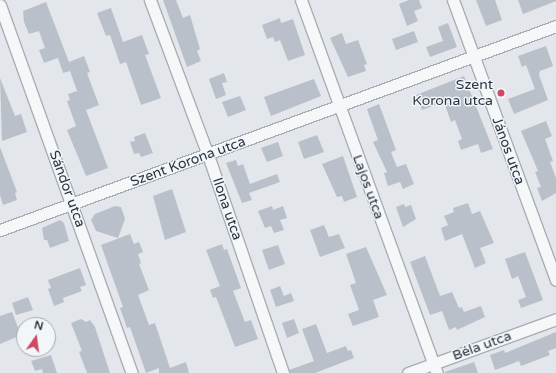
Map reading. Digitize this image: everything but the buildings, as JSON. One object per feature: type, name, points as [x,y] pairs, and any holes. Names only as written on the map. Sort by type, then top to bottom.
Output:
[{"type":"street","name":"Ilona utca","points":[[150,0],[208,155],[283,373]]},
{"type":"street","name":"Lajos utca","points":[[301,0],[338,106],[435,369]]},
{"type":"street","name":"János utca","points":[[453,0],[556,280]]},
{"type":"street","name":"Sándor utca","points":[[0,5],[73,204],[132,373]]},
{"type":"street","name":"Szent Korona utca","points":[[0,230],[208,155],[472,55],[556,26]]},
{"type":"street","name":"Béla utca","points":[[408,373],[435,369],[556,319]]},
{"type":"place","name":"Szent Korona utca","points":[[501,93]]}]
